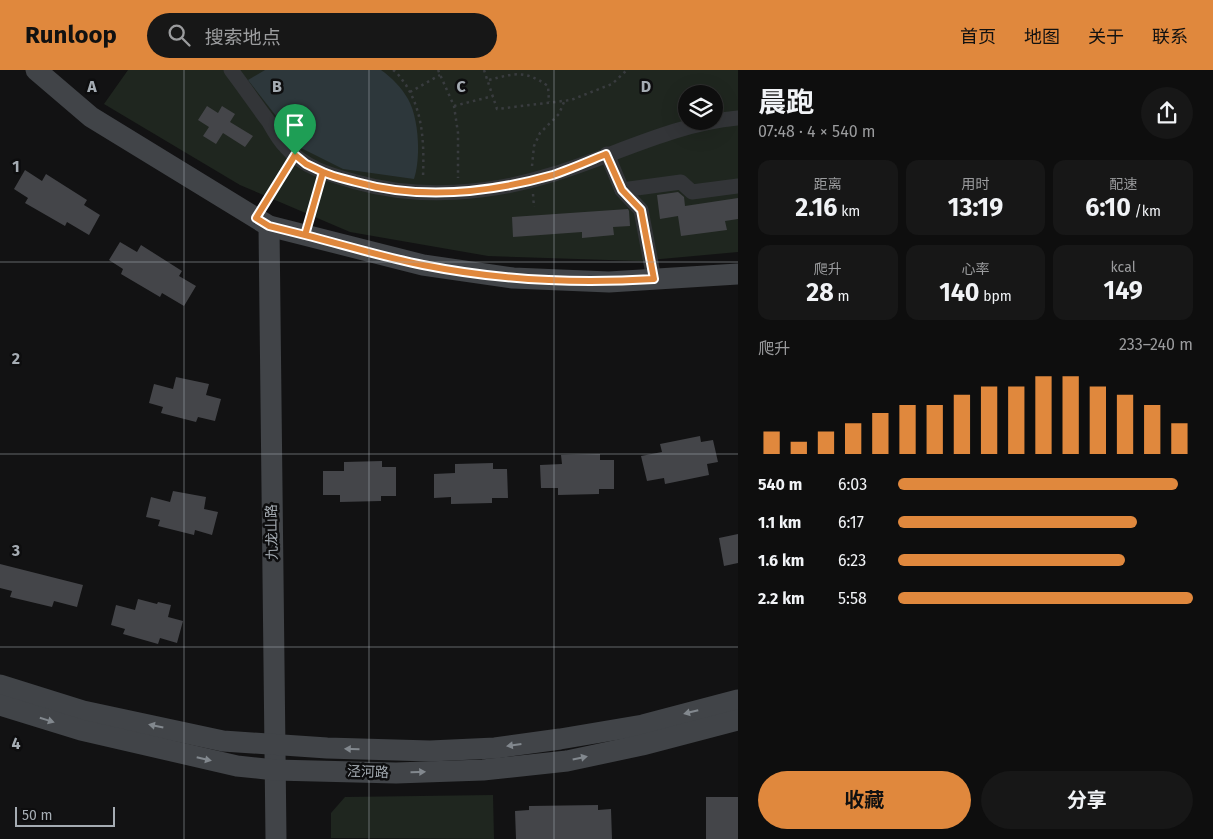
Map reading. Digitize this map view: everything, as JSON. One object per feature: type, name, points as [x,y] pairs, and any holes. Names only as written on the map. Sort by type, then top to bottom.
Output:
[{"type":"street","points":[[36,70],[91,117],[262,222],[305,235],[423,265],[513,278],[609,282],[738,274]]},
{"type":"street","points":[[231,70],[286,148],[306,164],[323,172],[369,186],[407,192],[458,192],[532,180],[554,174],[672,131],[725,119],[738,118]]},
{"type":"street","points":[[606,154],[622,190],[641,210],[654,279]]},
{"type":"street","points":[[622,190],[681,182],[692,192],[738,186]]},
{"type":"street","name":"九龙山路","points":[[262,222],[276,839]]},
{"type":"street","name":"泾河路","points":[[0,685],[83,711],[222,741],[326,748],[430,751],[495,748],[643,725],[738,700]]},
{"type":"street","name":"泾河路","points":[[0,705],[81,730],[237,766],[274,770],[396,773],[483,770],[567,761],[642,745],[738,720]]},
{"type":"path","points":[[393,70],[398,73],[410,92],[421,124],[423,153],[422,192]]},
{"type":"path","points":[[438,70],[454,106],[458,133],[458,192]]},
{"type":"path","points":[[484,70],[489,80],[497,109],[571,100],[612,84],[627,70]]},
{"type":"path","points":[[489,80],[515,72],[527,73],[538,77],[548,86],[549,103]]},
{"type":"path","points":[[410,92],[440,75]]},
{"type":"path","points":[[454,106],[493,96]]},
{"type":"path","points":[[534,207],[532,163],[537,140],[540,133],[559,114],[565,101]]},
{"type":"path","points":[[262,222],[295,155]]},
{"type":"path","points":[[305,235],[323,172]]},
{"type":"shaded area","points":[[128,70],[738,70],[738,252],[639,261],[488,256],[350,232],[240,185],[104,104]]},
{"type":"shaded area","points":[[265,70],[381,70],[406,95],[412,107],[418,138],[418,160],[414,179],[343,169],[301,148],[248,80]]},
{"type":"shaded area","points":[[493,795],[494,839],[331,838],[331,813],[345,797]]},
{"type":"building","points":[[207,106],[218,113],[222,106],[235,114],[230,122],[253,136],[245,147],[223,133],[216,144],[203,136],[209,127],[198,120]]},
{"type":"building","points":[[25,170],[42,181],[46,174],[87,200],[84,205],[100,215],[89,235],[67,222],[65,226],[25,203],[28,198],[14,189]]},
{"type":"building","points":[[678,192],[684,197],[685,206],[738,198],[738,219],[725,221],[727,230],[681,236],[678,216],[660,219],[657,195]]},
{"type":"building","points":[[628,209],[630,226],[613,227],[614,235],[582,238],[582,232],[513,237],[512,217]]},
{"type":"building","points":[[120,242],[137,252],[141,245],[182,271],[179,276],[196,286],[184,306],[162,293],[160,297],[121,274],[123,269],[109,260]]},
{"type":"building","points":[[176,377],[209,384],[206,395],[221,399],[215,421],[198,417],[196,422],[161,413],[163,407],[149,403],[154,384],[173,389]]},
{"type":"building","points":[[700,436],[701,442],[713,440],[718,462],[707,464],[709,475],[665,484],[664,478],[647,481],[641,456],[662,452],[660,444]]},
{"type":"building","points":[[600,454],[600,460],[614,460],[614,489],[599,489],[599,494],[558,495],[558,488],[541,488],[540,465],[562,464],[561,455]]},
{"type":"building","points":[[382,461],[382,467],[396,467],[396,496],[381,496],[381,501],[340,502],[340,495],[323,495],[323,471],[344,471],[344,462]]},
{"type":"building","points":[[493,463],[493,469],[507,469],[508,498],[492,498],[492,503],[451,504],[451,497],[434,498],[434,474],[455,473],[455,464]]},
{"type":"building","points":[[173,491],[206,497],[204,509],[218,512],[212,535],[195,530],[194,535],[158,526],[160,520],[146,517],[151,497],[170,502]]},
{"type":"building","points":[[738,534],[738,563],[724,566],[719,538]]},
{"type":"building","points":[[0,564],[83,585],[77,607],[54,601],[52,607],[10,597],[12,591],[0,588]]},
{"type":"building","points":[[138,599],[157,604],[158,602],[171,605],[168,617],[183,621],[177,643],[160,638],[158,644],[123,634],[125,629],[111,625],[116,605],[135,610]]},
{"type":"building","points":[[706,797],[738,797],[738,839],[706,839]]},
{"type":"building","points":[[598,805],[598,810],[611,809],[612,839],[516,839],[515,811],[529,810],[529,806]]},
{"type":"route","points":[[295,155],[256,218],[269,226],[305,235],[323,172],[369,186],[407,192],[453,193],[493,188],[532,180],[554,174],[606,154],[622,190],[641,210],[654,279],[609,282],[513,278],[423,265],[305,235],[323,172],[306,164],[295,155]]}]
